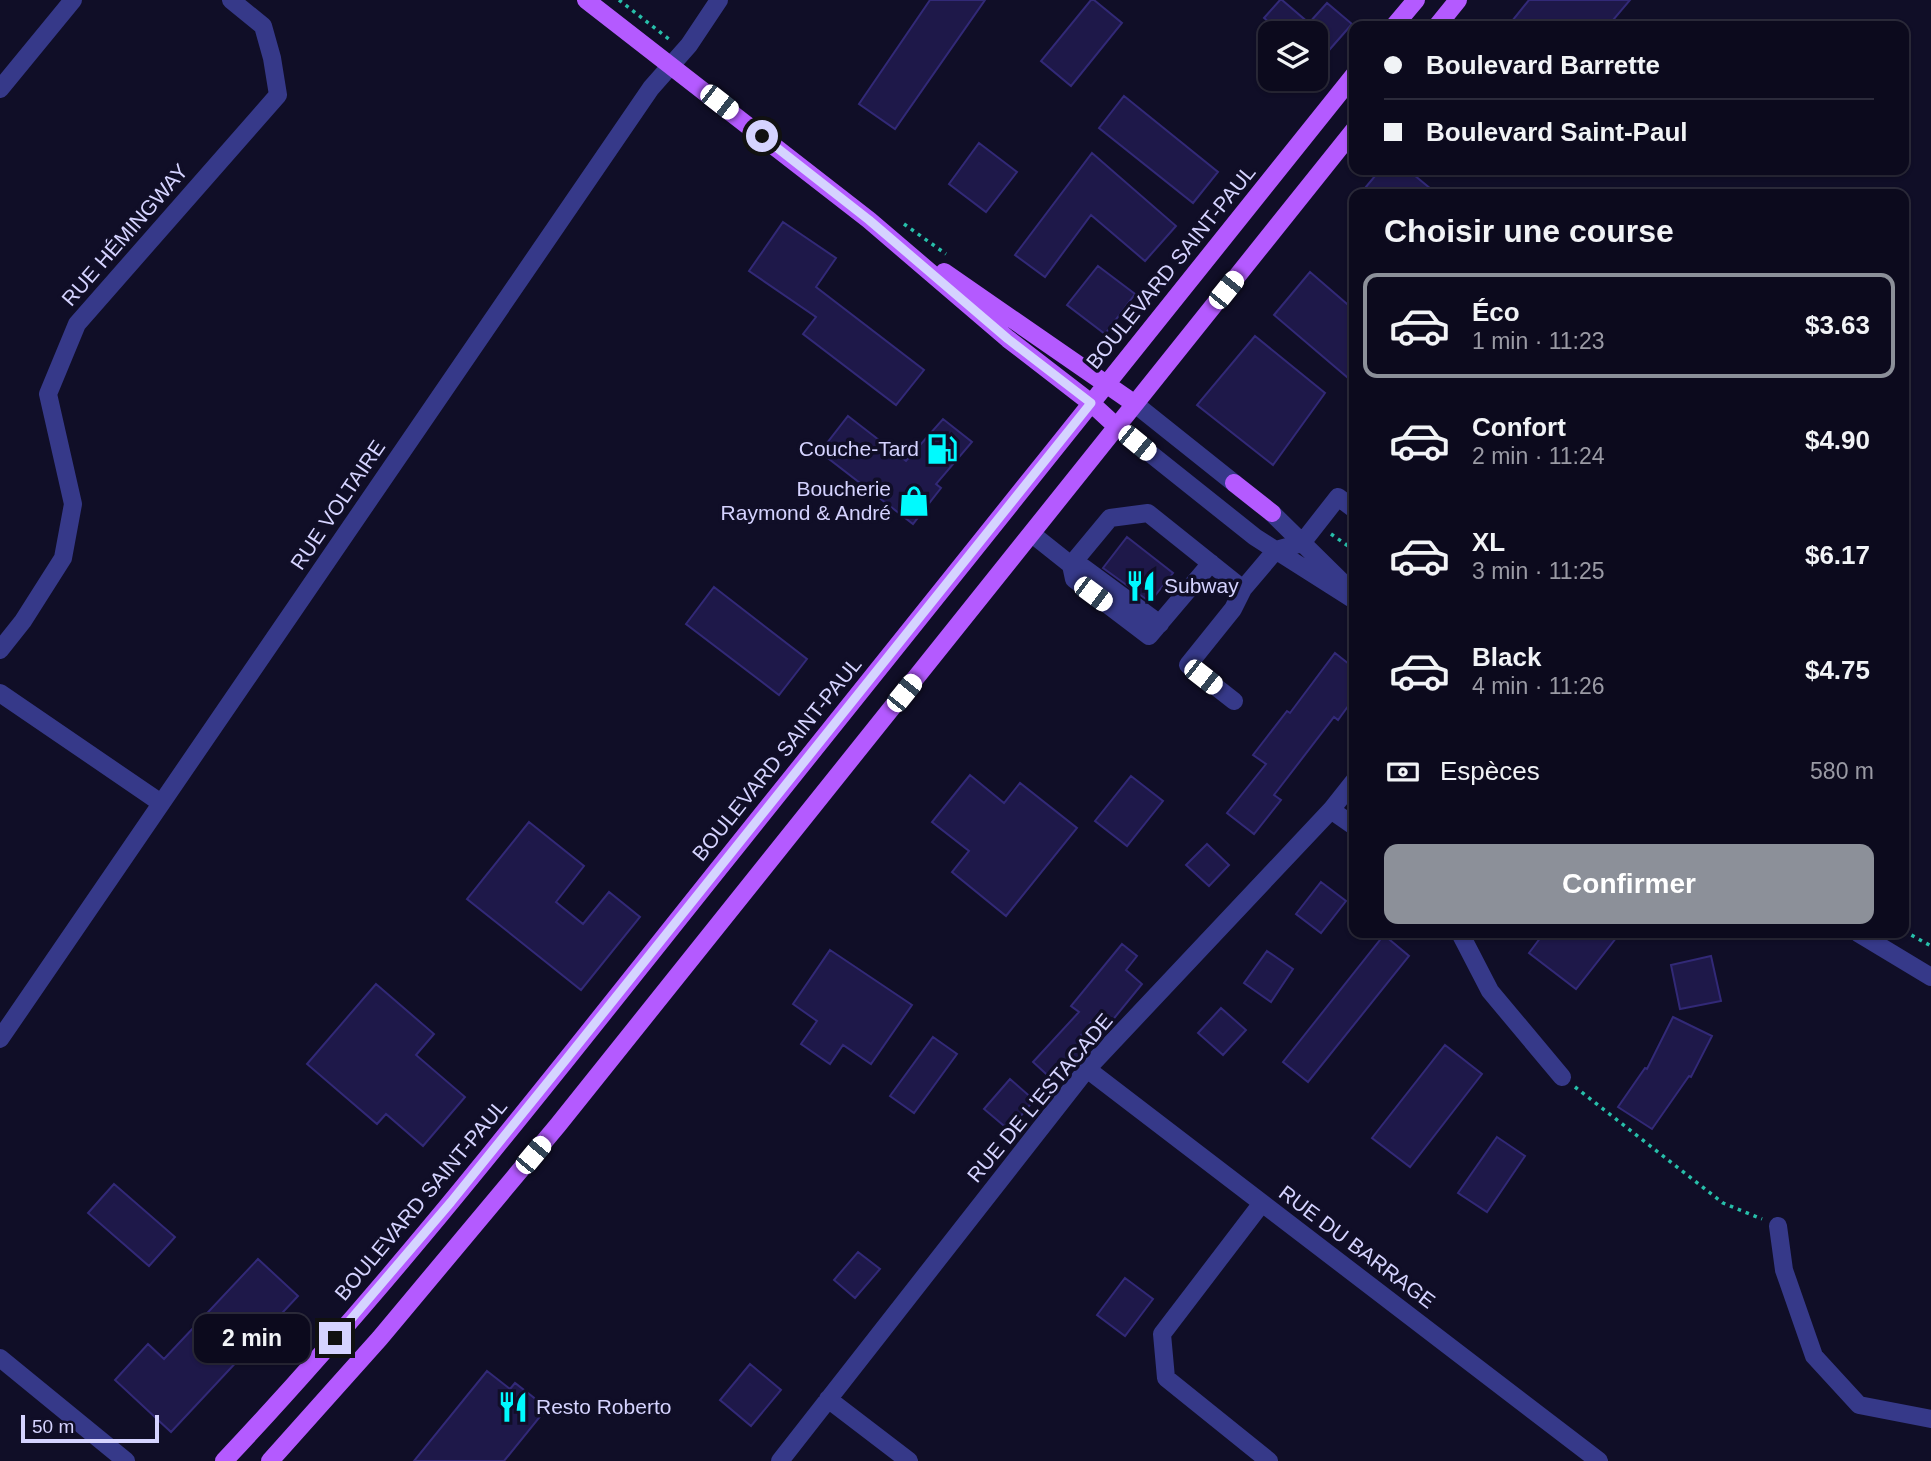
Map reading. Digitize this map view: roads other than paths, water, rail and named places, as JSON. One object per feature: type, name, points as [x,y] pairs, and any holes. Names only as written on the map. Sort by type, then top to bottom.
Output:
[{"type":"main road","points":[[586,0],[869,220],[1008,339],[1091,403],[1117,427]]},
{"type":"main road","points":[[1398,21],[1416,0]]},
{"type":"main road","points":[[1441,21],[1458,0]]},
{"type":"main road","name":"BOULEVARD SAINT-PAUL","points":[[224,1461],[335,1338],[451,1202],[1349,81]]},
{"type":"main road","points":[[270,1461],[489,1209],[1349,136]]},
{"type":"main road","points":[[869,220],[1135,404]]},
{"type":"main road","points":[[1234,483],[1272,513]]},
{"type":"street","points":[[0,89],[73,0]]},
{"type":"street","name":"RUE HÉMINGWAY","points":[[0,650],[23,621],[64,558],[73,503],[48,394],[77,324],[278,95],[263,26],[231,0]]},
{"type":"street","name":"RUE VOLTAIRE","points":[[0,1039],[651,88],[689,45],[719,0]]},
{"type":"street","points":[[1135,404],[1234,483]]},
{"type":"street","points":[[1117,427],[1255,537],[1349,595]]},
{"type":"street","points":[[1234,701],[1188,665],[1233,609],[1243,589],[1276,550],[1302,543],[1338,497],[1349,505]]},
{"type":"street","points":[[1071,565],[1110,518],[1148,513],[1243,589]]},
{"type":"street","points":[[1272,513],[1349,593]]},
{"type":"street","points":[[1032,534],[1071,565],[1074,579],[1149,636],[1211,563]]},
{"type":"street","points":[[0,693],[161,803]]},
{"type":"street","name":"RUE DE L'ESTACADE","points":[[780,1461],[1087,1069],[1331,810],[1349,787]]},
{"type":"street","points":[[1331,810],[1349,823]]},
{"type":"street","points":[[1463,938],[1490,991],[1562,1077]]},
{"type":"street","points":[[1866,938],[1931,977]]},
{"type":"street","name":"RUE DU BARRAGE","points":[[1087,1069],[1599,1461]]},
{"type":"street","points":[[1262,1203],[1162,1334],[1166,1378],[1269,1461]]},
{"type":"street","points":[[1778,1226],[1784,1270],[1814,1356],[1858,1405],[1931,1419]]},
{"type":"street","points":[[0,1358],[126,1461]]},
{"type":"street","points":[[828,1399],[909,1461]]},
{"type":"place","name":"Couche-Tard","points":[[942,449]]},
{"type":"place","name":"Boucherie Raymond & André","points":[[914,501]]},
{"type":"place","name":"Subway","points":[[1141,586]]},
{"type":"place","name":"Resto Roberto","points":[[513,1407]]}]
